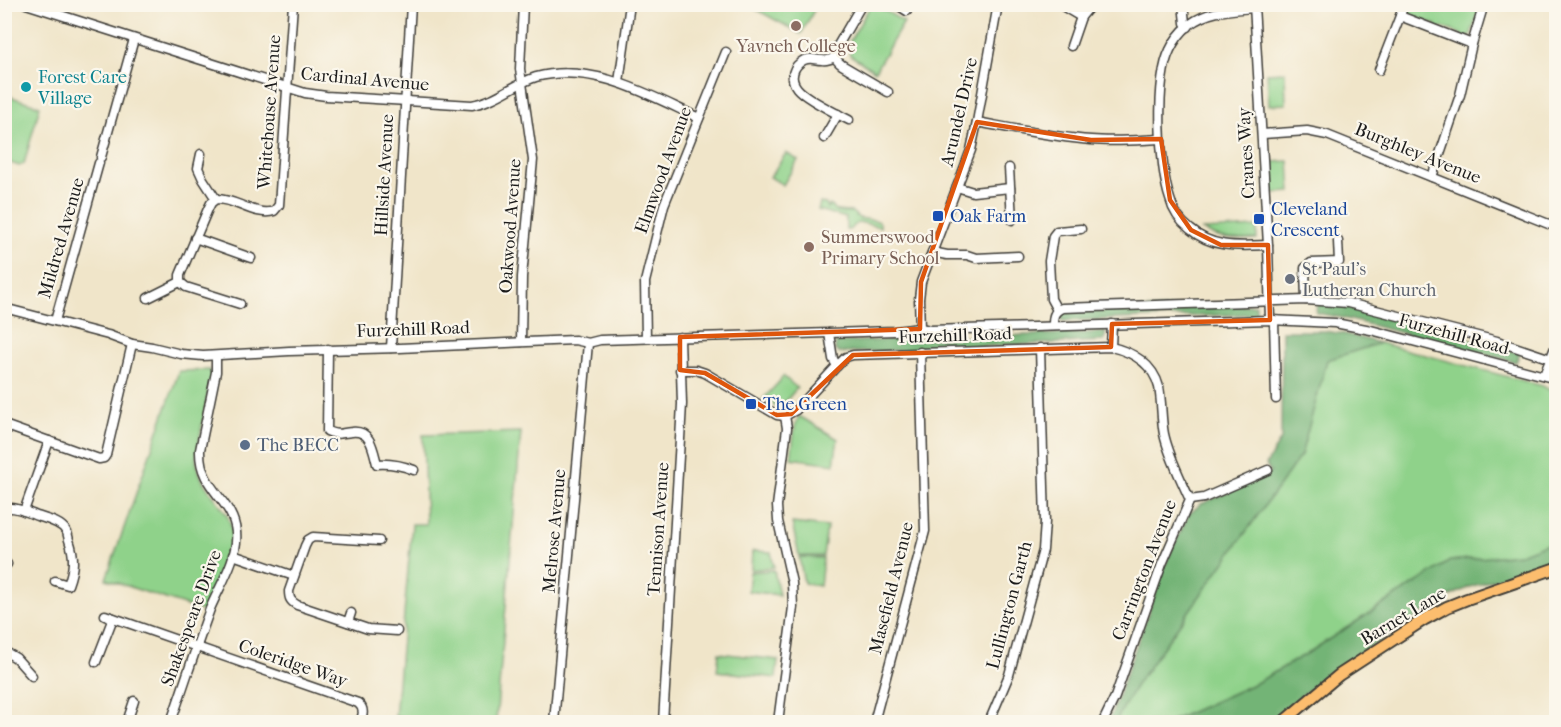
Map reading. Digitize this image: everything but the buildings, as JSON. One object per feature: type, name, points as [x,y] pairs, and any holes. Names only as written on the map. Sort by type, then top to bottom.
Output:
[{"type":"main road","name":"Barnet Lane","points":[[1283,723],[1339,675],[1425,619],[1467,598],[1557,568]]},
{"type":"street","name":"Cardinal Avenue","points":[[26,4],[287,89],[326,96],[472,105],[486,101],[522,82],[544,75],[561,73],[588,75],[619,82],[699,118]]},
{"type":"street","name":"Whitehouse Avenue","points":[[216,199],[267,213],[274,212],[279,206],[293,4]]},
{"type":"street","name":"Hillside Avenue","points":[[391,348],[411,4]]},
{"type":"street","name":"Oakwood Avenue","points":[[521,342],[522,277],[533,160],[520,69],[523,4]]},
{"type":"street","points":[[619,82],[630,4]]},
{"type":"street","points":[[862,4],[837,47],[835,57],[837,62],[888,92]]},
{"type":"street","points":[[896,4],[907,11]]},
{"type":"street","name":"Arundel Drive","points":[[920,328],[920,290],[970,150],[998,4]]},
{"type":"street","points":[[1059,4],[1081,17]]},
{"type":"street","points":[[1071,46],[1081,17],[1092,4]]},
{"type":"street","points":[[1183,4],[1185,23],[1188,27]]},
{"type":"street","points":[[1379,70],[1404,4]]},
{"type":"street","points":[[1432,177],[1460,94],[1484,4]]},
{"type":"street","points":[[1254,6],[1216,12],[1198,20],[1177,38],[1169,52],[1163,73],[1161,139],[1170,200],[1176,213],[1191,230],[1210,242],[1221,245],[1268,245]]},
{"type":"street","name":"Cranes Way","points":[[1254,6],[1268,245],[1269,300]]},
{"type":"street","points":[[1400,16],[1472,44]]},
{"type":"street","name":"Mildred Avenue","points":[[55,321],[134,39]]},
{"type":"street","name":"Elmwood Avenue","points":[[646,339],[645,282],[664,205],[726,52]]},
{"type":"street","points":[[835,57],[823,61],[806,59],[799,63],[792,76],[800,92],[849,120]]},
{"type":"street","points":[[824,138],[838,114]]},
{"type":"street","points":[[977,122],[1092,140],[1161,139]]},
{"type":"street","name":"Burghley Avenue","points":[[1262,134],[1307,131],[1327,135],[1557,227]]},
{"type":"street","points":[[180,282],[180,275],[195,237],[211,203],[216,199],[198,168],[201,154]]},
{"type":"street","points":[[1009,168],[1012,220]]},
{"type":"street","points":[[957,187],[973,192],[1010,189]]},
{"type":"street","points":[[1053,326],[1054,314],[1057,310],[1051,299],[1049,261],[1053,236],[1057,231],[1081,229]]},
{"type":"street","points":[[195,237],[251,258]]},
{"type":"street","points":[[1306,300],[1305,268],[1311,263],[1339,262],[1338,241]]},
{"type":"street","points":[[932,252],[976,258],[1018,256]]},
{"type":"street","points":[[148,298],[180,282]]},
{"type":"street","points":[[180,282],[186,287],[240,304]]},
{"type":"street","points":[[1269,300],[1276,399]]},
{"type":"street","name":"Furzehill Road","points":[[1057,310],[1269,300],[1327,300],[1348,303],[1497,341],[1551,359]]},
{"type":"street","name":"Furzehill Road","points":[[4,308],[108,335],[132,344],[181,354],[216,356],[327,349],[575,340],[588,343],[600,340],[895,331],[920,328],[930,330],[1272,320],[1335,323],[1371,330],[1557,379]]},
{"type":"street","points":[[1111,347],[1112,324]]},
{"type":"street","points":[[680,370],[696,370],[705,373],[777,415],[785,417],[796,410],[837,366],[833,359],[830,333]]},
{"type":"street","name":"Tennison Avenue","points":[[663,723],[682,404],[680,337]]},
{"type":"street","name":"Melrose Avenue","points":[[554,723],[588,343]]},
{"type":"street","points":[[4,425],[99,459],[104,458],[132,344]]},
{"type":"street","points":[[1544,375],[1557,345]]},
{"type":"street","name":"Furzehill Road","points":[[837,366],[846,357],[853,355],[1111,347]]},
{"type":"street","name":"Carrington Avenue","points":[[1103,723],[1162,564],[1190,500],[1174,465],[1164,435],[1158,386],[1152,372],[1138,358],[1121,349],[1111,347]]},
{"type":"street","name":"Lullington Garth","points":[[989,723],[1009,675],[1043,550],[1045,522],[1040,348]]},
{"type":"street","points":[[327,349],[327,431],[339,435],[352,432],[365,434],[372,442],[377,464],[401,465],[414,470]]},
{"type":"street","name":"Masefield Avenue","points":[[874,723],[925,531],[920,352]]},
{"type":"street","name":"Shakespeare Drive","points":[[171,723],[211,608],[233,555],[237,532],[230,514],[205,479],[201,469],[200,450],[216,372],[216,356]]},
{"type":"street","points":[[778,723],[794,607],[792,583],[778,521],[777,506],[787,428],[785,417]]},
{"type":"street","points":[[24,511],[49,441]]},
{"type":"street","points":[[1190,500],[1204,498],[1268,470]]},
{"type":"street","points":[[4,510],[12,507],[56,523],[66,530],[74,563],[68,585],[55,581]]},
{"type":"street","points":[[379,541],[313,537],[308,540],[298,564],[289,597],[293,603],[350,617],[368,629],[397,631]]},
{"type":"street","points":[[233,555],[294,576]]},
{"type":"street","points":[[96,662],[109,616],[197,646]]},
{"type":"street","name":"Coleridge Way","points":[[197,646],[358,703],[363,710],[360,723]]},
{"type":"street","points":[[4,651],[16,658],[32,676]]},
{"type":"street","points":[[127,723],[134,701]]},
{"type":"highlighted area","points":[[977,122],[1091,140],[1161,139],[1170,200],[1191,230],[1221,245],[1268,245],[1270,320],[1112,324],[1111,347],[853,355],[791,414],[777,415],[705,373],[680,370],[680,337],[920,329],[921,282]]},
{"type":"green space","name":"Yavneh College","points":[[748,5],[817,5],[801,34]]},
{"type":"green space","points":[[1407,5],[1481,5],[1471,34],[1462,38],[1461,34],[1442,27],[1436,28],[1436,25],[1415,17],[1413,19],[1407,13]]},
{"type":"green space","points":[[879,7],[904,22],[875,71],[850,55],[848,44],[869,8]]},
{"type":"green space","points":[[1285,72],[1286,104],[1269,105],[1267,73]]},
{"type":"green space","points":[[5,95],[40,106],[24,164],[19,166],[5,161]]},
{"type":"green space","points":[[786,153],[798,160],[783,185],[770,177]]},
{"type":"green space","points":[[1289,161],[1291,192],[1273,193],[1271,162]]},
{"type":"green space","points":[[820,203],[826,204],[827,208],[830,205],[837,211],[852,212],[859,218],[878,221],[880,227],[859,222],[846,230],[846,218],[818,210]]},
{"type":"green space","points":[[1257,227],[1257,239],[1241,240],[1216,236],[1202,230]]},
{"type":"green space","points":[[1317,303],[1345,307],[1520,353],[1516,362],[1316,313]]},
{"type":"green space","points":[[1256,305],[1256,314],[1062,321],[1061,312]]},
{"type":"green space","points":[[1282,331],[1324,331],[1380,343],[1327,360],[1301,455],[1136,685],[1115,722],[1107,722],[1168,558],[1189,514],[1201,504],[1271,472],[1266,465],[1281,439]]},
{"type":"green space","points":[[1106,332],[1104,341],[838,353],[835,350],[836,342]]},
{"type":"green space","points":[[1380,343],[1543,386],[1556,394],[1556,540],[1520,554],[1450,561],[1308,653],[1258,682],[1169,722],[1115,722],[1136,685],[1301,455],[1327,360]]},
{"type":"green space","points":[[210,370],[211,376],[196,459],[204,483],[227,515],[233,538],[226,565],[205,612],[106,579],[179,371]]},
{"type":"green space","points":[[783,376],[797,388],[785,402],[790,407],[784,409],[763,399]]},
{"type":"green space","points":[[799,416],[838,439],[834,464],[791,458],[795,426]]},
{"type":"green space","points":[[521,432],[496,722],[459,722],[395,717],[412,524],[426,524],[423,435]]},
{"type":"green space","points":[[792,523],[827,527],[823,556],[799,556]]},
{"type":"green space","points":[[1556,540],[1556,560],[1470,587],[1442,600],[1330,673],[1271,722],[1169,722],[1258,682],[1308,653],[1450,561],[1520,554]]},
{"type":"green space","points":[[752,552],[771,552],[774,567],[751,570]]},
{"type":"green space","points":[[799,557],[823,558],[820,586],[804,583]]},
{"type":"green space","points":[[774,570],[779,595],[748,591],[750,572]]},
{"type":"green space","points":[[719,653],[778,660],[776,678],[717,671]]},
{"type":"place","name":"Yavneh College","points":[[796,26]]},
{"type":"place","name":"Forest Care Village","points":[[26,87]]},
{"type":"place","name":"Oak Farm","points":[[938,216]]},
{"type":"place","name":"Cleveland Crescent","points":[[1259,219]]},
{"type":"place","name":"Summerswood Primary School","points":[[809,247]]},
{"type":"place","name":"St Paul's Lutheran Church","points":[[1290,279]]},
{"type":"place","name":"The Green","points":[[751,404]]},
{"type":"place","name":"The BECC","points":[[245,445]]}]
